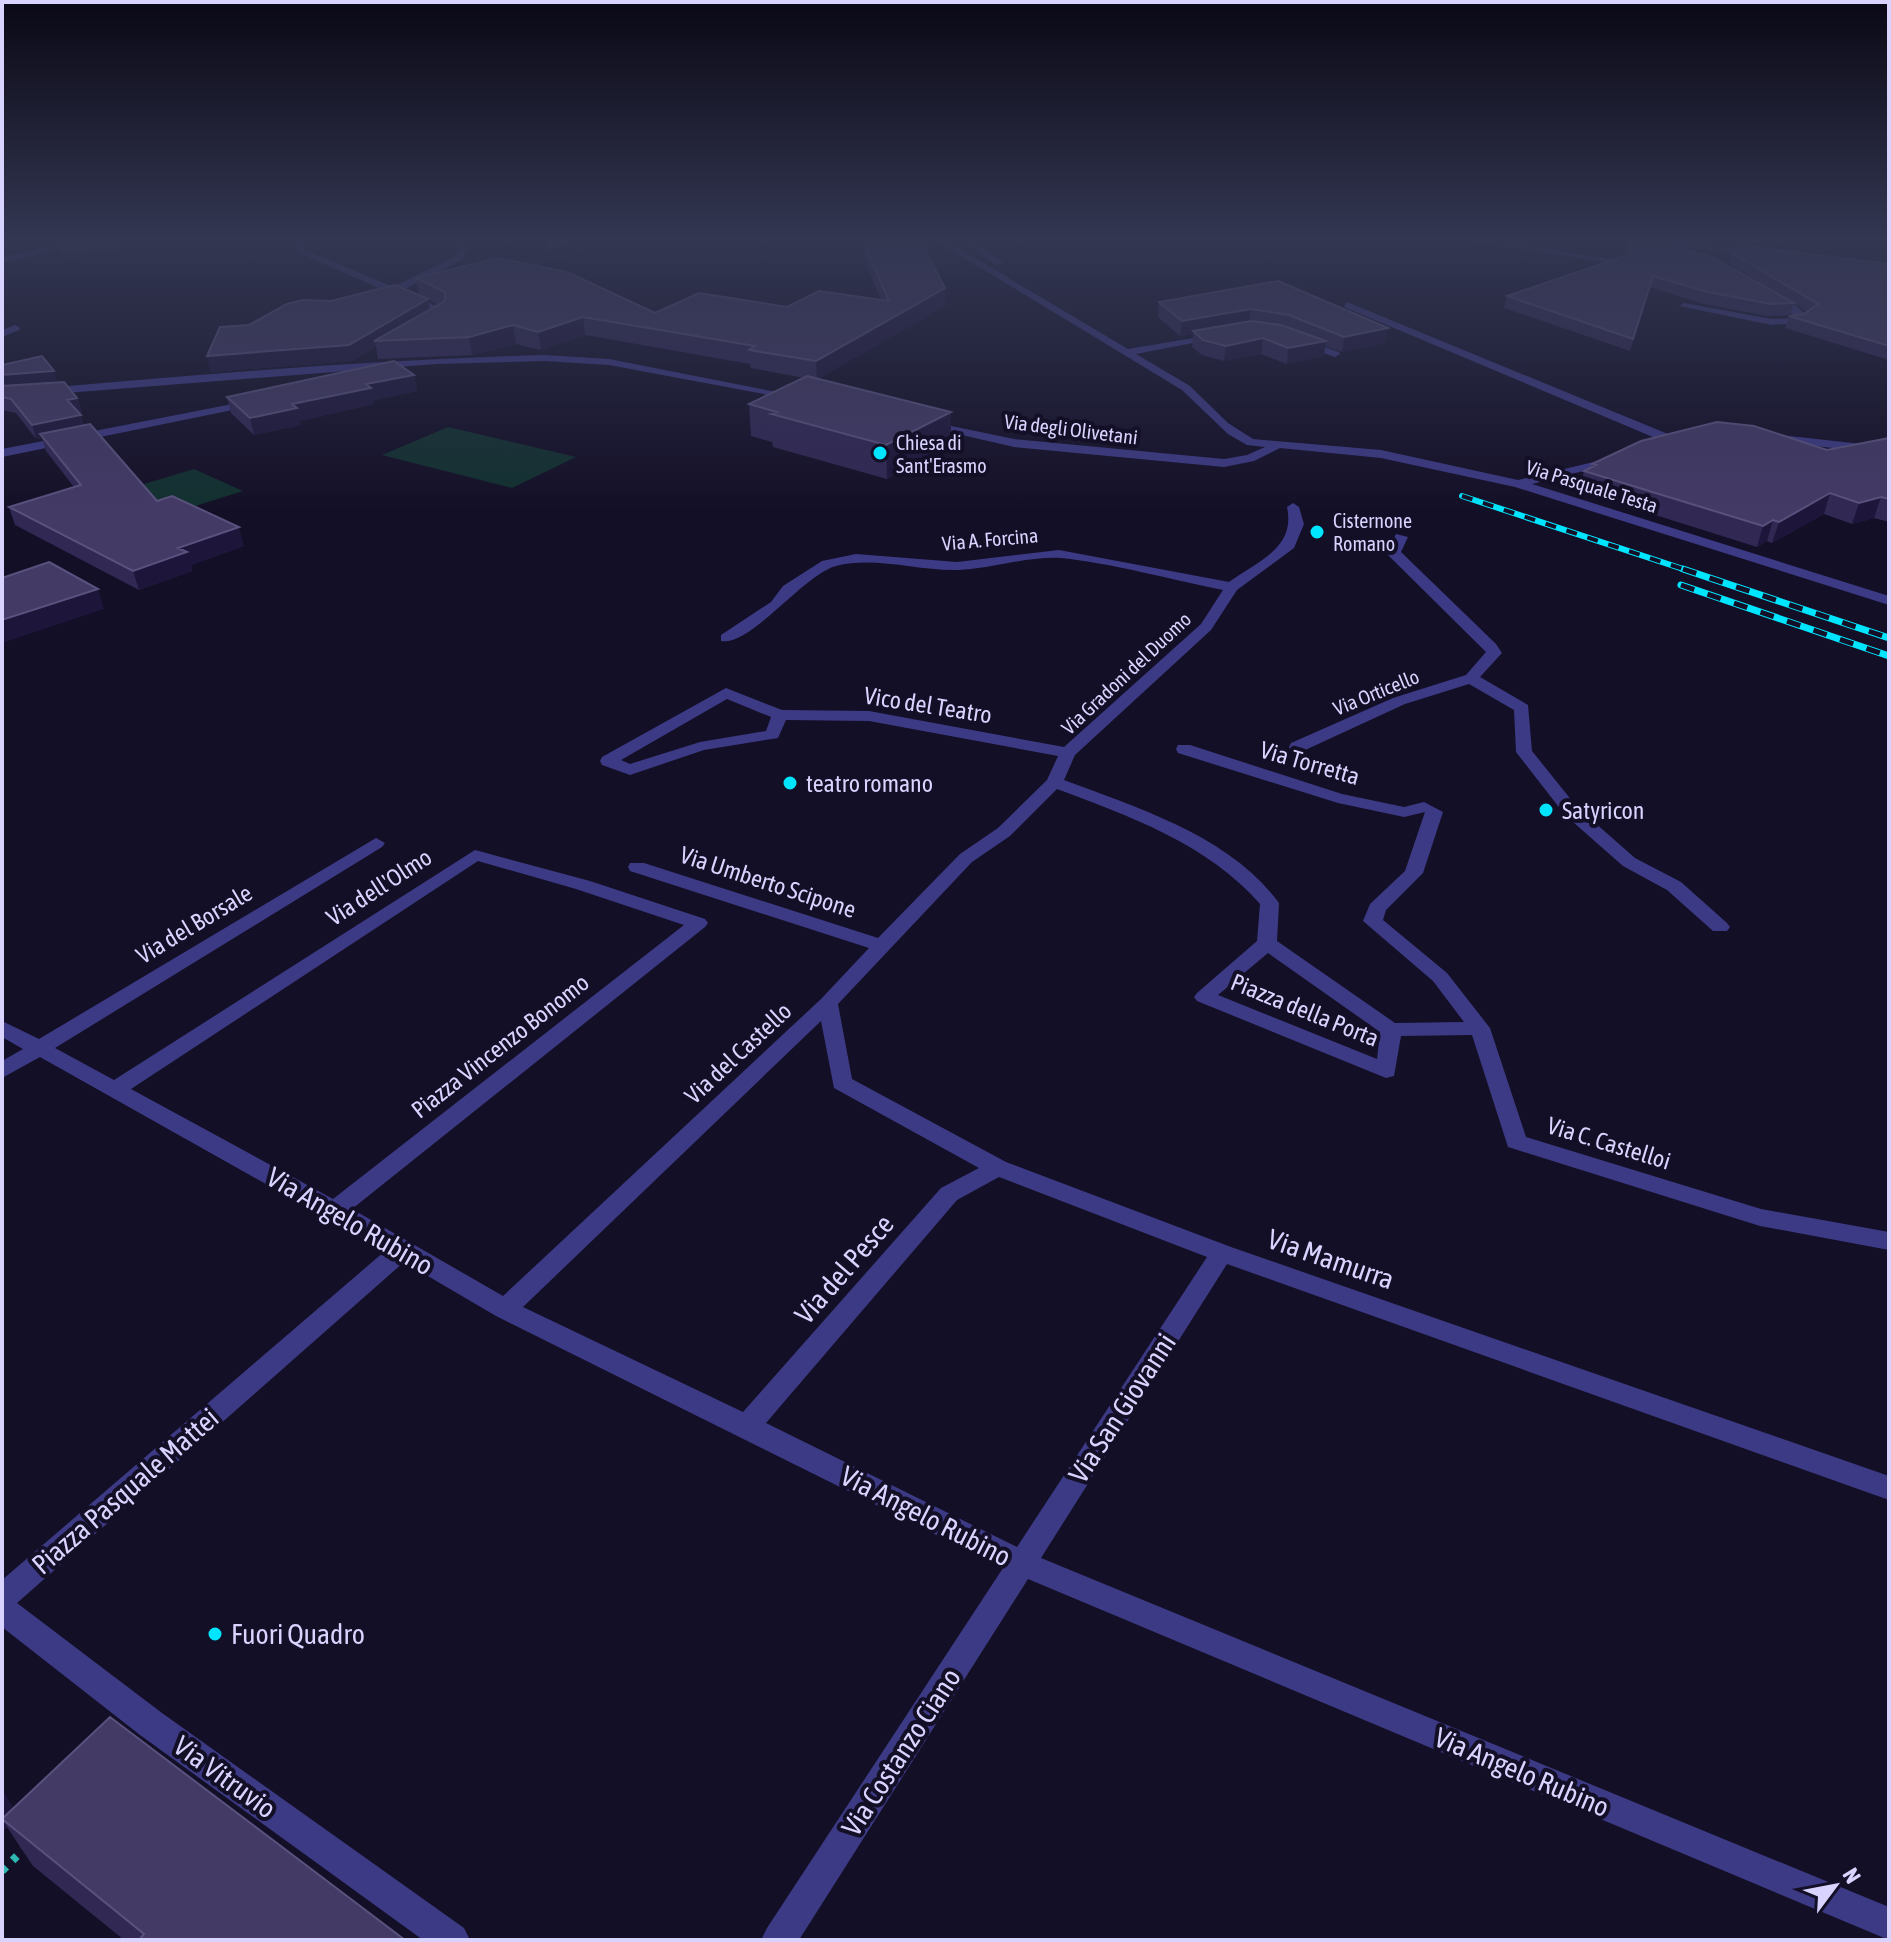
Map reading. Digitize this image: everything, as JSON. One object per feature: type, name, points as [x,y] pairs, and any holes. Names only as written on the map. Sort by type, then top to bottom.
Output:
[{"type":"street","name":"Via Pasquale Testa","points":[[1088,330],[1186,388],[1218,422],[1237,437],[1251,442],[1381,454],[1518,484],[1889,601]]},
{"type":"street","points":[[1407,330],[1681,441],[1661,446]]},
{"type":"street","points":[[1124,353],[1237,332]]},
{"type":"street","points":[[1282,335],[1335,354]]},
{"type":"street","points":[[349,368],[376,353]]},
{"type":"street","points":[[2,395],[436,361],[544,358],[609,362],[816,401]]},
{"type":"street","points":[[366,380],[419,369],[436,361]]},
{"type":"street","points":[[2,453],[260,402]]},
{"type":"street","name":"Via degli Olivetani","points":[[907,420],[1014,443],[1213,463],[1250,458],[1276,446]]},
{"type":"street","points":[[1756,437],[1889,451]]},
{"type":"street","points":[[1518,484],[1631,454]]},
{"type":"street","name":"Via Gradoni del Duomo","points":[[1004,832],[1054,782],[1068,753],[1206,627],[1232,587],[1289,545],[1297,524],[1293,507]]},
{"type":"street","points":[[1401,537],[1394,553],[1489,644],[1494,653],[1471,678],[1522,708],[1524,752],[1571,811],[1629,862],[1674,886],[1720,927]]},
{"type":"street","name":"Via A. Forcina","points":[[726,638],[776,605],[788,589],[827,564],[856,558],[957,566],[1059,554],[1232,587]]},
{"type":"street","name":"Via Orticello","points":[[1297,747],[1399,701],[1471,678]]},
{"type":"street","points":[[726,693],[780,715],[772,735],[736,737],[684,748],[630,770],[608,761],[726,693]]},
{"type":"street","name":"Vico del Teatro","points":[[780,715],[869,716],[1068,753]]},
{"type":"street","name":"Via Torretta","points":[[1184,749],[1338,798],[1404,812],[1429,810]]},
{"type":"street","points":[[1054,782],[1141,815],[1244,872],[1270,903],[1267,943]]},
{"type":"street","name":"Via C. Castelloi","points":[[1429,810],[1414,873],[1377,908],[1373,921],[1440,977],[1480,1028],[1516,1142],[1760,1217],[1889,1241]]},
{"type":"street","name":"Via del Castello","points":[[505,1309],[828,1003],[966,858],[1004,832]]},
{"type":"street","name":"Via del Borsale","points":[[2,1071],[376,843]]},
{"type":"street","name":"Via dell'Olmo","points":[[116,1089],[475,855],[583,885],[698,923]]},
{"type":"street","name":"Via Umberto Scipone","points":[[637,867],[882,946]]},
{"type":"street","name":"Piazza Vincenzo Bonomo","points":[[335,1210],[698,923]]},
{"type":"street","name":"Piazza della Porta","points":[[1267,943],[1391,1030],[1386,1071],[1204,997],[1267,943]]},
{"type":"street","name":"Via Mamurra","points":[[828,1003],[842,1083],[998,1168],[1222,1253],[1889,1488]]},
{"type":"street","name":"Via Angelo Rubino","points":[[2,1028],[335,1210],[505,1309],[1023,1564],[1889,1924]]},
{"type":"street","points":[[1391,1030],[1480,1028]]},
{"type":"street","name":"Via del Pesce","points":[[747,1426],[949,1194],[998,1168]]},
{"type":"street","name":"Piazza Pasquale Mattei","points":[[2,1598],[401,1251]]},
{"type":"street","name":"Via San Giovanni","points":[[1023,1564],[1222,1253]]},
{"type":"street","name":"Via Costanzo Ciano","points":[[779,1940],[1023,1564]]},
{"type":"street","name":"Via Vitruvio","points":[[2,1609],[142,1717],[452,1940]]},
{"type":"path","points":[[2,1871],[34,1839]]},
{"type":"green space","points":[[448,427],[576,457],[512,488],[382,455]]},
{"type":"green space","points":[[194,469],[243,491],[170,514],[121,491]]},
{"type":"building","points":[[219,330],[375,330],[349,345],[207,356]]},
{"type":"building","points":[[394,330],[496,330],[469,337],[374,341]]},
{"type":"building","points":[[658,330],[871,330],[816,361],[749,350],[755,346]]},
{"type":"building","points":[[1294,330],[1326,341],[1288,348],[1263,338],[1226,346],[1203,340],[1193,331]]},
{"type":"building","points":[[1326,330],[1380,330],[1344,337]]},
{"type":"building","points":[[1606,330],[1636,330],[1633,339]]},
{"type":"building","points":[[1834,330],[1889,330],[1889,346]]},
{"type":"building","points":[[42,356],[54,371],[2,375],[2,365]]},
{"type":"building","points":[[394,361],[414,375],[366,384],[371,388],[292,404],[297,408],[250,418],[227,397]]},
{"type":"building","points":[[807,376],[951,412],[886,445],[771,414],[777,412],[749,404]]},
{"type":"building","points":[[64,382],[77,398],[67,400],[81,415],[32,425],[11,399],[2,397],[2,386]]},
{"type":"building","points":[[1717,422],[1754,426],[1827,450],[1889,438],[1889,499],[1881,497],[1859,503],[1830,493],[1779,522],[1773,520],[1763,526],[1584,471],[1596,465],[1592,464],[1641,441]]},
{"type":"building","points":[[90,424],[157,501],[172,496],[239,527],[178,548],[187,552],[133,571],[9,507],[81,485],[40,434]]},
{"type":"building","points":[[49,562],[98,589],[2,620],[2,578]]},
{"type":"building","points":[[110,1717],[405,1940],[139,1940],[144,1934],[2,1819]]},
{"type":"railway","points":[[1462,496],[1687,570]]},
{"type":"railway","points":[[1683,569],[1687,570]]},
{"type":"railway","points":[[1687,570],[1889,638]]},
{"type":"railway","points":[[1681,585],[1889,656]]},
{"type":"place","name":"Chiesa di Sant'Erasmo","points":[[880,453]]},
{"type":"place","name":"Cisternone Romano","points":[[1317,532]]},
{"type":"place","name":"teatro romano","points":[[790,783]]},
{"type":"place","name":"Satyricon","points":[[1546,810]]},
{"type":"place","name":"Fuori Quadro","points":[[215,1634]]}]
